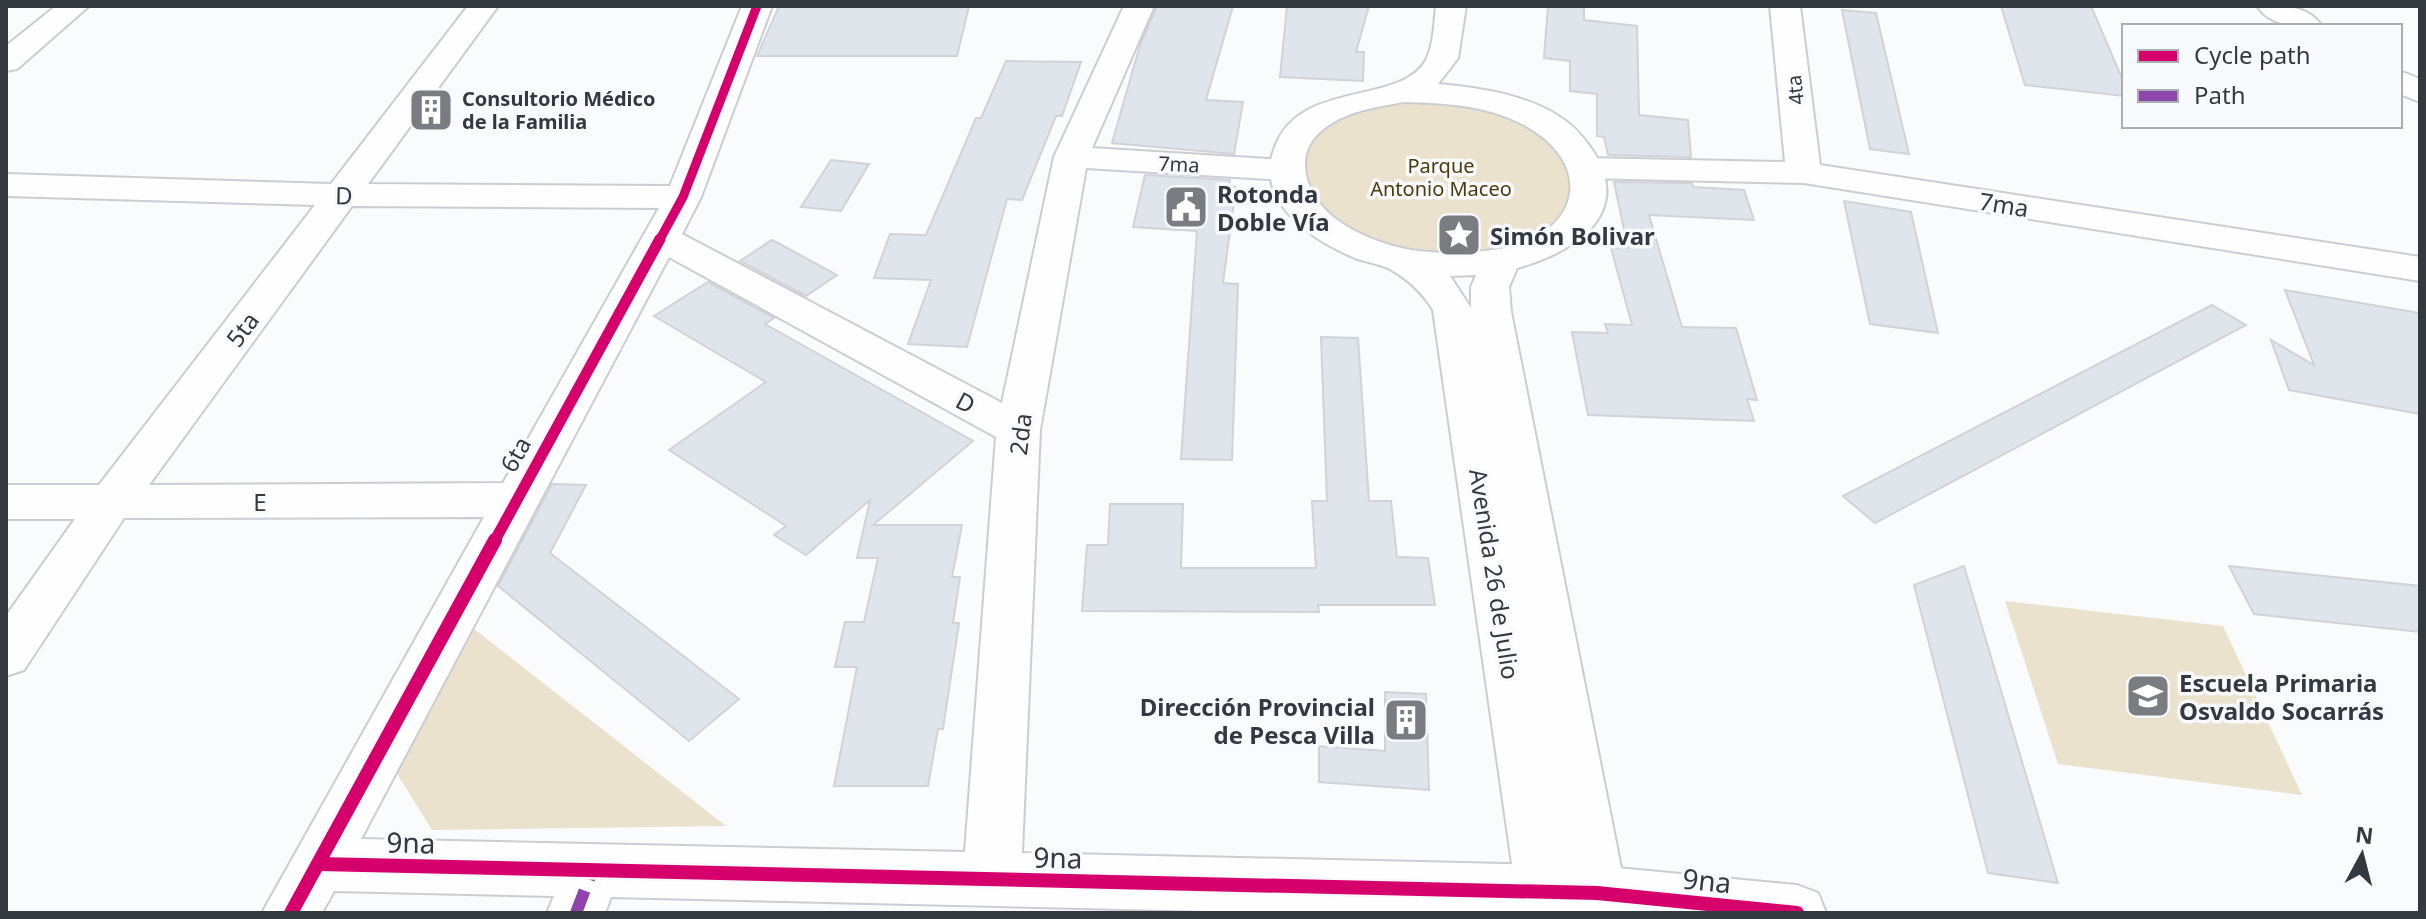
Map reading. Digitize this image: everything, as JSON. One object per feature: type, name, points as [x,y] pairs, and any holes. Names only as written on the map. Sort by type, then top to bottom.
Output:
[{"type":"street","points":[[6,62],[74,6]]},
{"type":"street","name":"5ta","points":[[6,655],[112,501],[483,6]]},
{"type":"street","name":"6ta","points":[[291,913],[683,197],[757,6]]},
{"type":"street","name":"2da","points":[[992,880],[1018,430],[1071,157],[1139,6]]},
{"type":"street","points":[[1404,92],[1426,80],[1443,63],[1451,6]]},
{"type":"street","points":[[1477,6],[1470,67],[1477,85],[1492,101]]},
{"type":"street","name":"4ta","points":[[1785,6],[1804,173]]},
{"type":"street","points":[[2272,6],[2304,24]]},
{"type":"street","points":[[2402,82],[2420,92]]},
{"type":"street","points":[[1404,92],[1452,93],[1492,101],[1529,115],[1559,134],[1581,158],[1590,181],[1587,206],[1571,230],[1541,249],[1501,261],[1455,265],[1400,259],[1350,243],[1312,219],[1290,191],[1285,162],[1297,135],[1323,114],[1360,99],[1404,92]]},
{"type":"street","name":"7ma","points":[[1071,157],[1286,170]]},
{"type":"street","name":"7ma","points":[[1585,168],[1804,173],[2420,269]]},
{"type":"street","name":"D","points":[[6,185],[342,195],[683,197]]},
{"type":"street","name":"D","points":[[660,237],[1018,430]]},
{"type":"street","name":"Avenida 26 de Julio","points":[[1400,259],[1434,281],[1453,310],[1573,903]]},
{"type":"street","name":"Avenida 26 de Julio","points":[[1501,261],[1490,287],[1491,312],[1573,903]]},
{"type":"street","name":"E","points":[[6,502],[515,500]]},
{"type":"street","name":"9na","points":[[318,864],[584,892],[992,880],[1797,913]]},
{"type":"green space","name":"Parque Antonio Maceo","points":[[1415,98],[1511,114],[1570,156],[1573,208],[1536,239],[1511,248],[1452,255],[1391,246],[1338,221],[1310,192],[1303,166],[1310,144],[1328,124],[1352,110]]},
{"type":"green space","points":[[2005,601],[2223,626],[2302,795],[2058,764]]},
{"type":"green space","points":[[473,628],[726,826],[432,830],[396,772]]},
{"type":"building","points":[[779,6],[969,6],[957,56],[757,56]]},
{"type":"building","points":[[1157,6],[1233,6],[1206,100],[1243,102],[1234,154],[1112,143],[1140,45]]},
{"type":"building","points":[[1287,6],[1369,6],[1356,52],[1364,52],[1363,81],[1280,77]]},
{"type":"building","points":[[1548,6],[1584,6],[1584,20],[1637,26],[1639,115],[1688,120],[1691,157],[1608,155],[1604,137],[1597,136],[1597,94],[1570,91],[1570,61],[1544,58]]},
{"type":"building","points":[[2001,6],[2091,6],[2122,78],[2122,96],[2025,85]]},
{"type":"building","points":[[1842,10],[1876,13],[1909,154],[1870,149]]},
{"type":"building","points":[[1006,61],[1081,62],[1062,116],[1056,116],[1022,200],[1007,199],[967,347],[908,344],[931,280],[874,278],[890,234],[926,235],[976,118],[981,118]]},
{"type":"building","points":[[831,160],[869,164],[841,211],[801,207]]},
{"type":"building","points":[[1145,175],[1230,180],[1229,186],[1236,187],[1223,283],[1238,284],[1232,460],[1181,459],[1197,231],[1133,227]]},
{"type":"building","points":[[1614,182],[1692,183],[1693,187],[1744,190],[1754,220],[1649,215],[1682,327],[1736,328],[1757,400],[1747,399],[1754,421],[1588,415],[1572,332],[1608,333],[1605,324],[1632,325],[1611,248],[1628,248]]},
{"type":"building","points":[[1844,201],[1911,212],[1938,333],[1870,324]]},
{"type":"building","points":[[772,240],[837,275],[806,296],[740,261]]},
{"type":"building","points":[[708,282],[774,318],[765,324],[973,441],[873,525],[962,525],[952,577],[960,577],[953,623],[959,623],[943,729],[938,729],[928,786],[834,786],[857,667],[835,667],[845,622],[864,622],[878,558],[857,558],[870,500],[806,555],[774,535],[786,526],[669,450],[766,382],[654,316]]},
{"type":"building","points":[[2285,290],[2420,313],[2420,414],[2289,390],[2271,340],[2314,365]]},
{"type":"building","points":[[2212,305],[2246,325],[1875,523],[1843,496]]},
{"type":"building","points":[[1321,337],[1358,338],[1369,501],[1391,501],[1397,557],[1428,558],[1435,605],[1318,605],[1319,612],[1082,611],[1087,545],[1108,545],[1110,504],[1183,504],[1181,568],[1316,568],[1312,501],[1327,501]]},
{"type":"building","points":[[552,484],[586,485],[550,553],[739,699],[689,741],[498,586]]},
{"type":"building","points":[[1964,566],[2058,883],[1988,873],[1914,585]]},
{"type":"building","points":[[2229,566],[2420,586],[2420,632],[2254,614]]},
{"type":"building","name":"Dirección Provincial de Pesca Villa","points":[[1385,692],[1426,694],[1429,790],[1319,782],[1319,746],[1385,751]]},
{"type":"marked path","points":[[576,913],[592,871]]},
{"type":"cycle path","points":[[291,913],[683,197],[757,6]]},
{"type":"cycle path","points":[[318,864],[1597,893],[1797,913]]},
{"type":"place","name":"Consultorio Médico de la Familia","points":[[431,110]]},
{"type":"place","name":"Rotonda Doble Vía","points":[[1186,207]]},
{"type":"place","name":"Simón Bolivar","points":[[1459,235]]},
{"type":"place","name":"Escuela Primaria Osvaldo Socarrás","points":[[2148,696]]},
{"type":"place","name":"Dirección Provincial de Pesca Villa","points":[[1406,720]]}]
